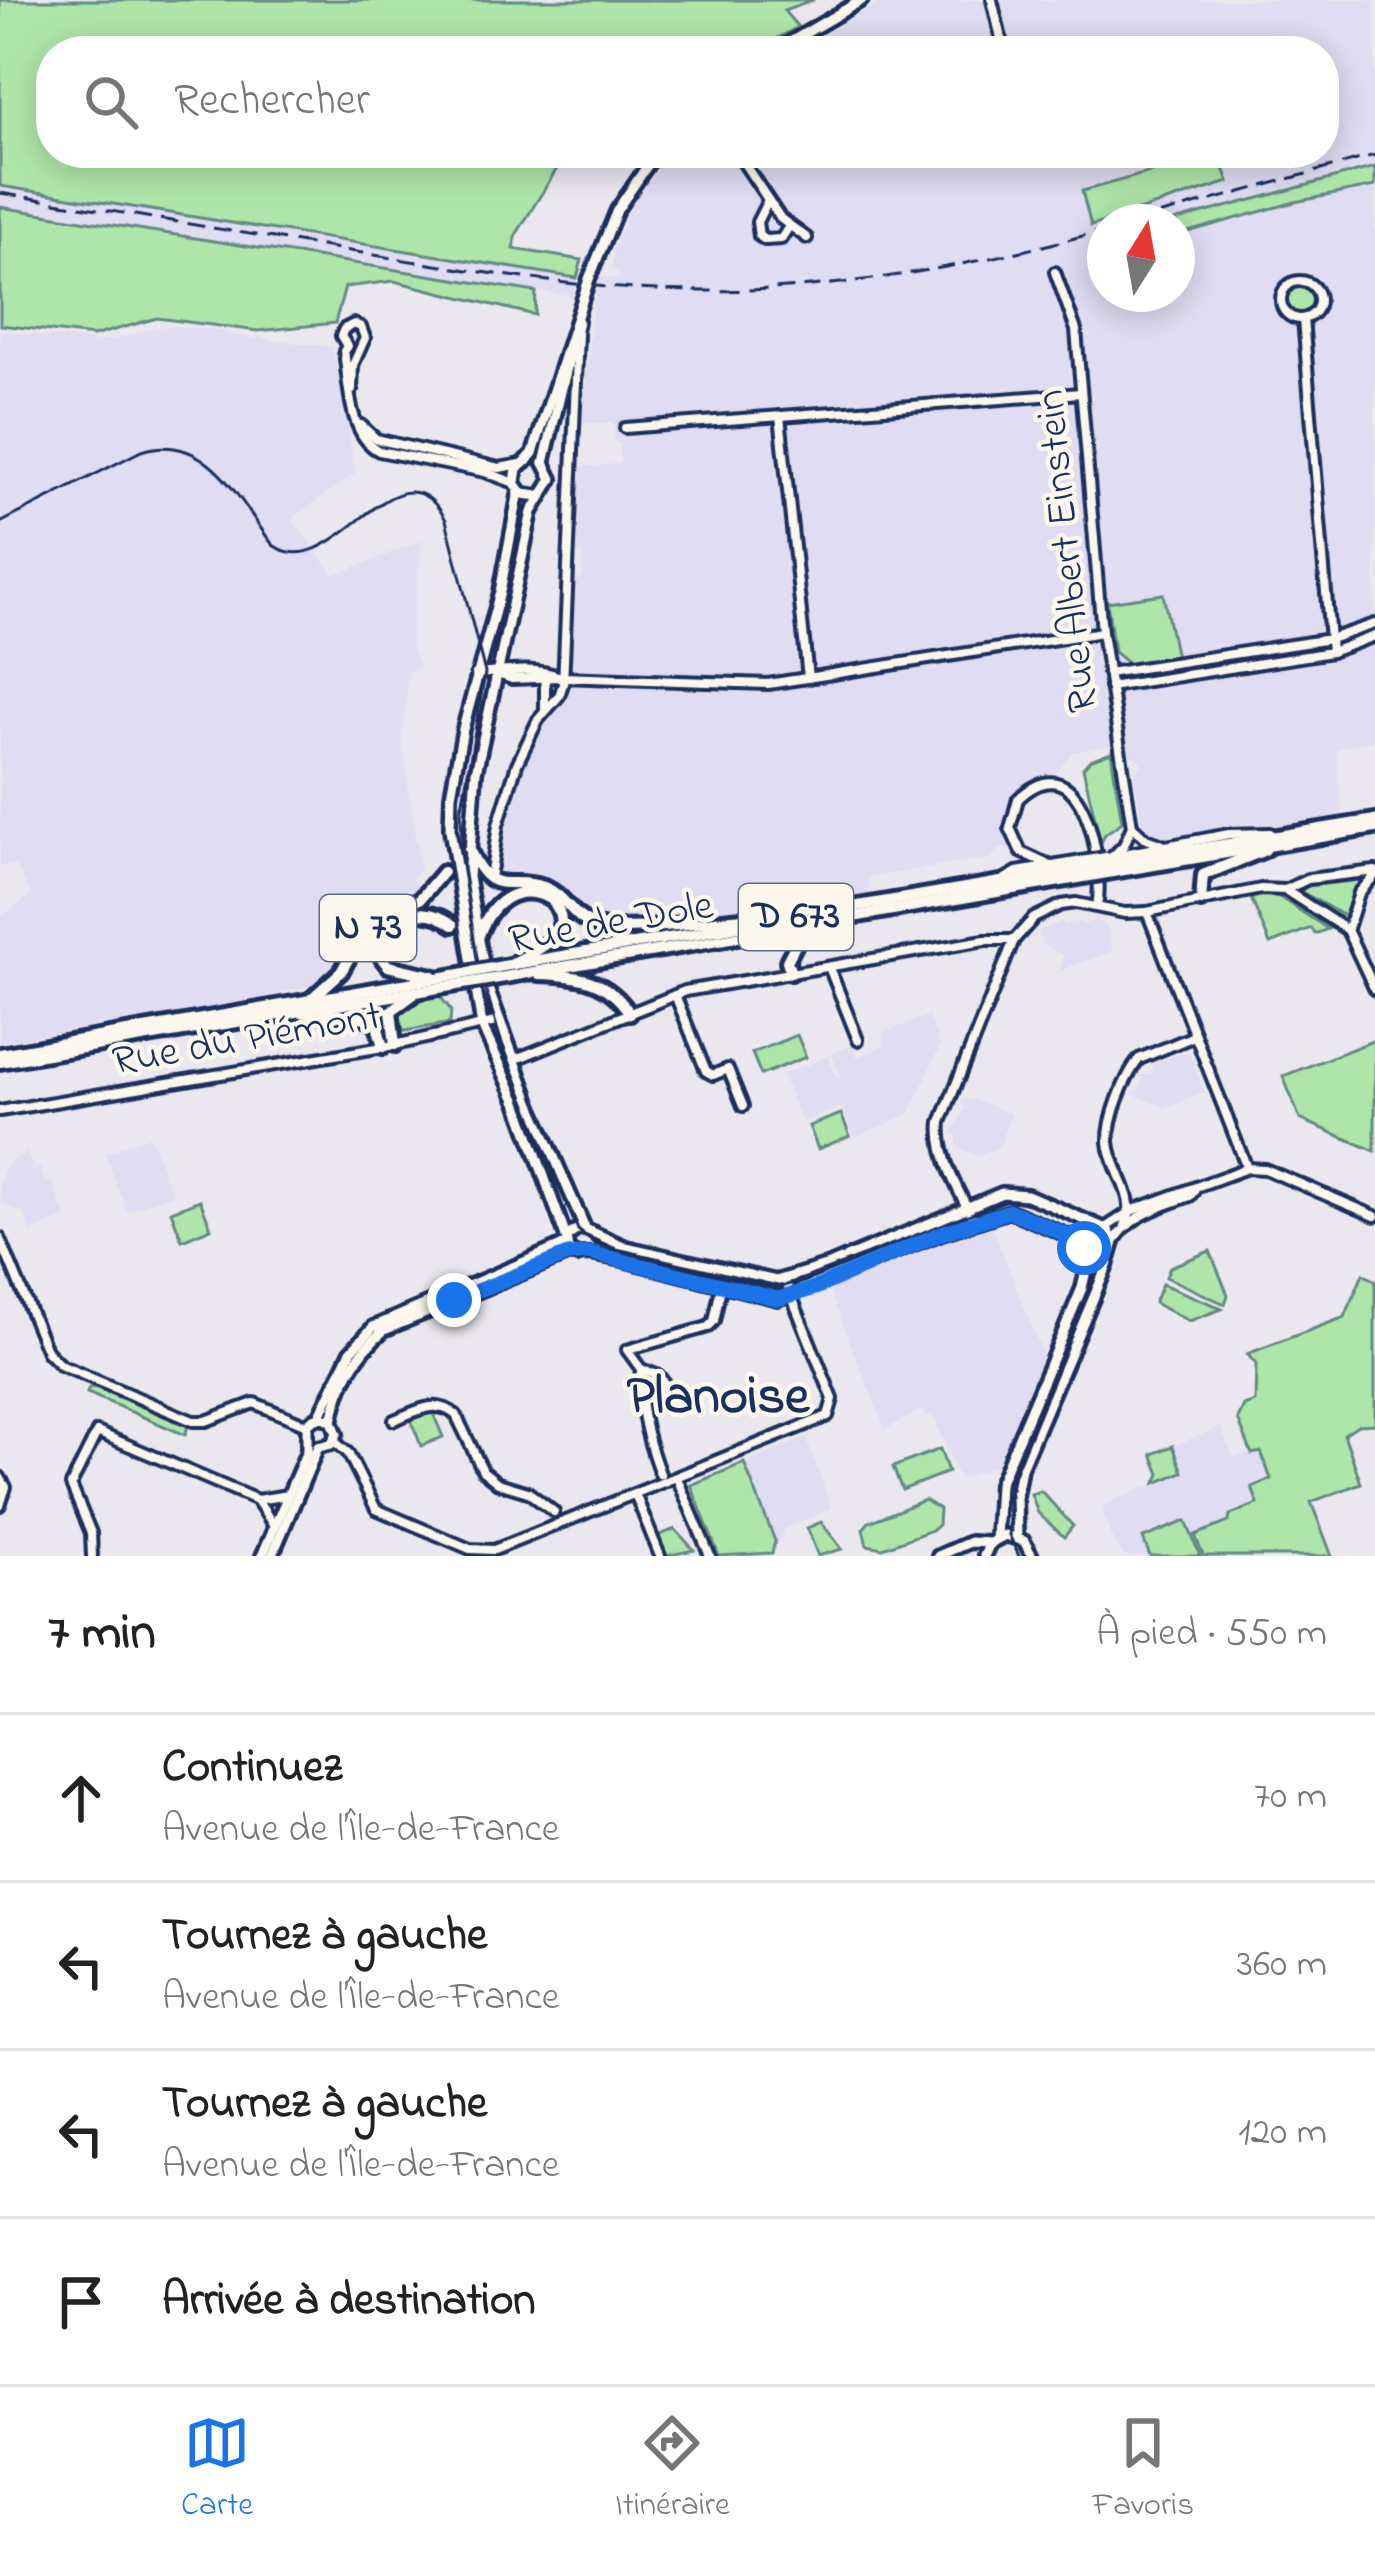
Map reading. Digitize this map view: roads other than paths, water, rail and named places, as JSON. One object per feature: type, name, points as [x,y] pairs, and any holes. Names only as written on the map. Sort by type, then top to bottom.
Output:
[{"type":"main road","name":"Rue de Dole","points":[[1108,862],[1375,825]]},
{"type":"main road","name":"Rue de Dole","points":[[507,970],[1090,864],[1280,844],[1375,825]]},
{"type":"main road","points":[[1201,901],[1203,875],[1280,844]]},
{"type":"main road","points":[[469,849],[490,878],[506,886],[548,889],[577,916],[603,927],[820,913]]},
{"type":"main road","name":"Rue de Dole","points":[[0,1058],[308,1001],[873,912],[1090,864]]},
{"type":"main road","name":"N 73","points":[[308,1001],[341,972],[364,931],[381,917],[420,899],[443,872]]},
{"type":"main road","points":[[472,937],[500,900],[525,892],[551,899],[560,913],[558,934],[507,970]]},
{"type":"main road","points":[[791,973],[787,961],[799,938],[873,912]]},
{"type":"main road","points":[[451,979],[388,966],[378,952],[377,937],[385,924],[405,913],[434,913],[453,925]]},
{"type":"main road","points":[[507,970],[589,979],[616,993],[630,1014]]},
{"type":"main road","name":"Rue de Dole","points":[[0,1058],[421,990],[451,979]]},
{"type":"main road","points":[[389,1046],[391,1011],[421,990]]},
{"type":"main road","points":[[295,1012],[369,1018],[389,1046]]},
{"type":"street","points":[[801,36],[862,0]]},
{"type":"street","points":[[992,0],[1000,36]]},
{"type":"street","points":[[590,1253],[596,1244],[531,1104],[488,986],[472,937],[450,830],[455,766],[500,592],[523,462],[532,453],[566,341],[617,210],[646,168]]},
{"type":"street","points":[[746,168],[788,228],[807,238]]},
{"type":"street","points":[[767,201],[758,222],[759,236],[782,239],[788,228]]},
{"type":"street","name":"Rue Albert Einstein","points":[[1055,272],[1076,330],[1102,632],[1132,826]]},
{"type":"street","points":[[1297,281],[1310,284],[1318,294],[1314,312],[1303,319],[1287,314],[1281,304],[1286,287],[1297,281]]},
{"type":"street","points":[[544,464],[583,298]]},
{"type":"street","points":[[1303,319],[1331,652]]},
{"type":"street","points":[[347,346],[342,333],[354,324],[365,334],[352,390]]},
{"type":"street","points":[[490,878],[504,798],[531,734],[560,696],[578,327]]},
{"type":"street","points":[[347,346],[359,347]]},
{"type":"street","points":[[347,346],[357,428],[365,443],[379,451],[485,472],[528,496],[539,496]]},
{"type":"street","points":[[625,428],[1081,392]]},
{"type":"street","points":[[355,412],[369,435],[499,468],[523,462],[544,464],[551,473],[550,485],[532,512],[496,673],[476,772],[468,877],[482,1026],[517,1102],[566,1240],[577,1256]]},
{"type":"street","points":[[780,416],[808,678]]},
{"type":"street","points":[[406,457],[416,449]]},
{"type":"street","points":[[550,485],[570,501]]},
{"type":"street","points":[[1108,674],[1330,639],[1375,624]]},
{"type":"street","points":[[496,673],[512,679],[720,685],[808,678],[1102,632]]},
{"type":"street","points":[[1110,687],[1331,652],[1375,636]]},
{"type":"street","points":[[476,674],[544,670],[561,677]]},
{"type":"street","points":[[545,680],[545,710]]},
{"type":"street","points":[[1051,866],[1029,858],[1012,837],[1013,808],[1034,788],[1054,785],[1079,799],[1089,818],[1090,864],[1099,883],[1097,907]]},
{"type":"street","points":[[1108,862],[1132,826],[1146,839],[1165,845]]},
{"type":"street","name":"N 73","points":[[443,872],[450,830]]},
{"type":"street","name":"Rue de Dole","points":[[1108,862],[1165,845],[1229,834],[1302,832]]},
{"type":"street","name":"Rue de Dole","points":[[998,883],[1017,872],[1090,864]]},
{"type":"street","points":[[976,1222],[941,1144],[941,1122],[1014,940],[1028,923],[1052,907],[1076,903],[1148,912],[1262,889],[1285,890],[1308,879],[1375,873]]},
{"type":"street","points":[[1347,930],[1358,893],[1375,873]]},
{"type":"street","points":[[1285,890],[1347,930],[1375,990]]},
{"type":"street","points":[[1148,912],[1247,1168]]},
{"type":"street","points":[[453,925],[472,937]]},
{"type":"street","points":[[516,1059],[675,995],[985,940],[1014,940]]},
{"type":"street","points":[[829,967],[858,1040]]},
{"type":"street","points":[[675,995],[706,1071],[712,1075],[728,1070],[743,1106]]},
{"type":"street","name":"Rue du Piémont","points":[[0,1111],[389,1046],[502,1020]]},
{"type":"street","points":[[1090,1254],[1101,1257],[1112,1246],[1131,1211],[1109,1141],[1113,1118],[1139,1059],[1194,1036]]},
{"type":"street","points":[[1083,1242],[1087,1231],[1131,1211],[1247,1168],[1264,1169],[1375,1216]]},
{"type":"street","points":[[1125,1226],[1194,1190]]},
{"type":"street","points":[[307,1425],[319,1417],[351,1351],[373,1327],[566,1240],[573,1229],[730,1273],[785,1280],[1002,1193],[1022,1194],[1100,1227],[1112,1246],[1104,1276],[1022,1468],[1016,1496],[1017,1537],[1033,1556]]},
{"type":"street","points":[[334,1441],[337,1431],[332,1421],[350,1370],[367,1344],[384,1330],[568,1255],[590,1253],[771,1299],[792,1296],[1010,1211],[1083,1242],[1090,1254],[1082,1288],[999,1484],[993,1540],[984,1556]]},
{"type":"street","points":[[0,1238],[47,1352],[60,1365],[193,1421],[206,1421],[254,1403],[307,1425],[314,1445],[272,1556]]},
{"type":"street","points":[[334,1441],[348,1453],[376,1509],[477,1551],[494,1550],[831,1413],[833,1399],[785,1280]]},
{"type":"street","points":[[672,1394],[659,1376],[641,1370],[627,1350],[708,1328],[720,1292]]},
{"type":"street","points":[[641,1370],[639,1390],[659,1474]]},
{"type":"street","points":[[394,1420],[434,1404],[449,1409],[483,1471],[498,1483],[528,1492],[554,1512]]},
{"type":"street","points":[[319,1417],[332,1421]]},
{"type":"street","points":[[92,1556],[92,1533],[72,1494],[75,1472],[97,1432],[257,1500],[288,1496]]},
{"type":"street","points":[[314,1445],[334,1441]]},
{"type":"street","points":[[262,1556],[314,1445]]},
{"type":"street","points":[[0,1477],[6,1487],[0,1505]]},
{"type":"street","points":[[677,1478],[710,1556]]},
{"type":"street","points":[[632,1495],[660,1556]]},
{"type":"street","points":[[257,1500],[274,1526]]},
{"type":"street","points":[[938,1556],[970,1542],[1017,1537]]},
{"type":"tram line","points":[[0,523],[141,451],[165,447],[203,460],[234,490],[273,545],[296,553],[319,547],[387,500],[407,492],[427,497],[446,520],[485,673],[461,812],[463,868],[478,964],[501,1041],[578,1230],[595,1244],[782,1287],[1007,1200],[1054,1214],[1088,1232],[1099,1248],[1100,1266],[1009,1486],[1009,1535],[1019,1556]]},
{"type":"railway","points":[[1339,165],[1375,155]]},
{"type":"railway","points":[[1195,205],[1328,168]]},
{"type":"railway","points":[[0,193],[481,272],[658,290],[753,290],[855,281],[1005,255],[1087,234]]},
{"type":"district","name":"Planoise","points":[[718,1399]]}]
